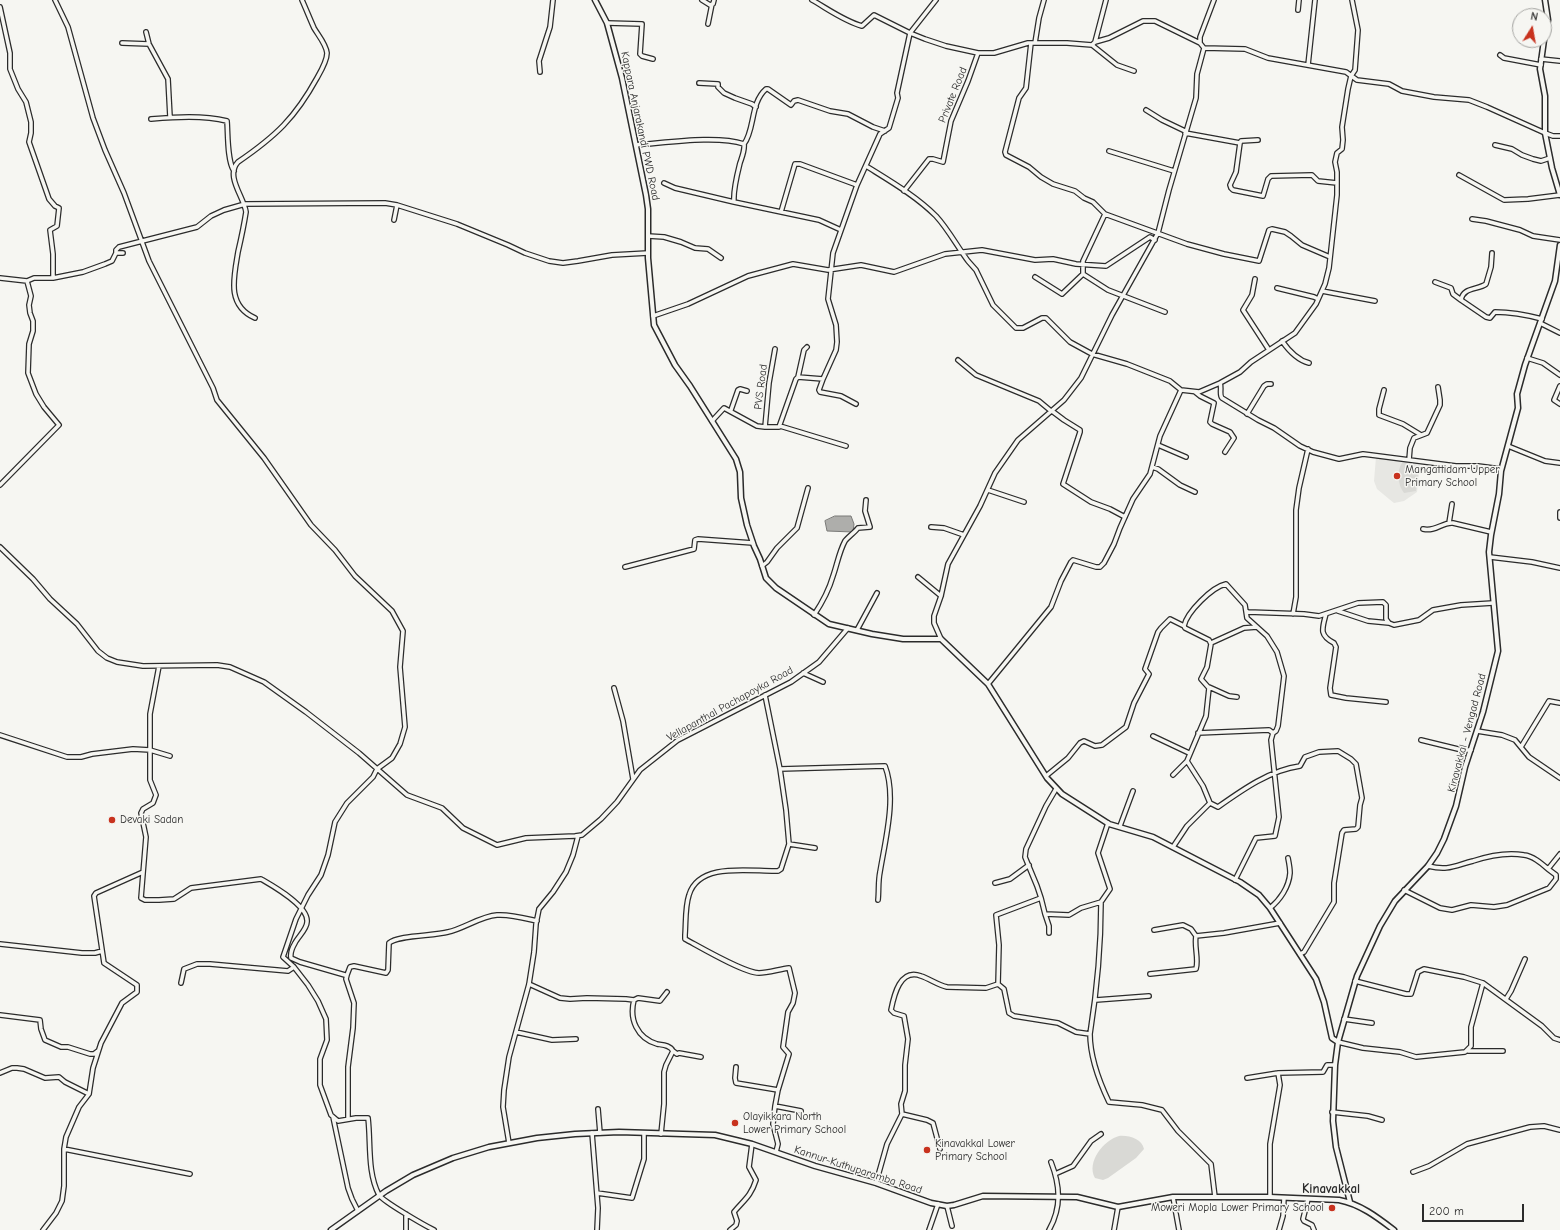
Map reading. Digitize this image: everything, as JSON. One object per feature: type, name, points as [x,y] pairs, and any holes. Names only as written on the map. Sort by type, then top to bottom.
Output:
[{"type":"main road","name":"Kappara Anjarakandi PWD Road","points":[[595,0],[607,23],[622,78],[648,209],[648,253],[654,325],[675,365],[736,459],[740,472],[743,505],[747,525],[766,578],[776,588],[829,624],[872,634],[903,638],[941,639]]},
{"type":"main road","points":[[1543,48],[1541,65],[1545,96],[1544,133],[1560,195]]},
{"type":"main road","name":"Kinavakkal - Vengad Road","points":[[1350,1202],[1336,1147],[1332,1112],[1338,1042],[1355,981],[1380,926],[1395,901],[1428,866],[1437,853],[1444,838],[1456,806],[1465,767],[1483,712],[1498,651],[1490,557],[1492,532],[1499,494],[1501,468],[1518,408],[1517,394],[1527,358],[1558,274],[1560,245]]},
{"type":"main road","points":[[941,639],[988,684],[1046,776],[1062,794],[1108,823],[1153,837],[1235,880],[1259,895],[1270,908],[1316,979],[1324,1002],[1332,1038],[1338,1042]]},
{"type":"main road","name":"Kannur-Kuthuparamba Road","points":[[331,1230],[413,1174],[453,1158],[489,1147],[537,1138],[592,1133],[644,1133],[715,1135],[752,1144],[815,1166],[947,1206],[983,1196],[1077,1197],[1118,1207],[1173,1197],[1270,1197],[1339,1200],[1350,1202],[1358,1206],[1394,1230]]},
{"type":"street","points":[[54,0],[68,27],[93,118],[124,193],[140,241],[213,388],[217,400],[264,458],[311,525],[336,550],[355,576],[392,611],[403,631],[400,667],[405,727],[400,744],[392,758],[377,769],[373,777],[347,803],[335,822],[328,855],[321,875],[296,918],[283,957],[294,967],[318,1001],[326,1019],[327,1040],[320,1059],[320,1085],[331,1115],[338,1121],[368,1118],[371,1169],[380,1196],[406,1214],[434,1230]]},
{"type":"street","points":[[255,318],[245,313],[236,300],[233,282],[246,212],[245,204],[238,192],[234,179],[234,171],[238,162],[271,138],[294,115],[310,92],[324,64],[327,52],[302,0]]},
{"type":"street","points":[[540,72],[539,61],[550,28],[553,0]]},
{"type":"street","points":[[702,0],[710,6],[712,4]]},
{"type":"street","points":[[708,24],[714,0]]},
{"type":"street","points":[[812,0],[836,14],[862,26],[874,14],[910,33],[946,46],[978,53],[994,53],[1015,46],[1033,43],[1093,44],[1109,38],[1143,21],[1155,22],[1200,43],[1204,48],[1245,49],[1268,58],[1346,72],[1357,80],[1389,84],[1402,91],[1434,97],[1469,100],[1544,133],[1553,136],[1560,136]]},
{"type":"street","points":[[856,404],[841,396],[820,392],[819,390],[836,350],[837,342],[836,325],[828,299],[833,253],[857,185],[880,134],[889,128],[898,98],[897,94],[910,33],[936,0]]},
{"type":"street","points":[[1044,0],[1033,43],[1026,88],[1019,98],[1005,152],[1006,155],[1029,167],[1053,184],[1075,191],[1084,198],[1093,202],[1105,214],[1188,244],[1224,254],[1259,261],[1269,230],[1272,229],[1285,232],[1302,245],[1330,257]]},
{"type":"street","points":[[1093,44],[1106,0]]},
{"type":"street","points":[[1200,43],[1200,37],[1214,0]]},
{"type":"street","points":[[1298,10],[1299,0]]},
{"type":"street","points":[[1308,66],[1315,0]]},
{"type":"street","points":[[866,166],[904,191],[935,215],[944,225],[961,252],[976,270],[993,305],[1016,328],[1023,328],[1042,318],[1046,318],[1070,342],[1092,354],[1127,364],[1170,381],[1181,390],[1198,392],[1220,383],[1240,372],[1251,362],[1295,333],[1322,291],[1327,276],[1330,257],[1337,183],[1335,162],[1337,153],[1342,149],[1342,127],[1351,76],[1355,70],[1358,35],[1352,0]]},
{"type":"street","points":[[0,7],[10,53],[10,69],[18,89],[26,102],[32,122],[29,142],[49,199],[59,208],[57,226],[50,230],[54,254],[54,278]]},
{"type":"street","points":[[607,23],[642,24],[640,54],[653,59]]},
{"type":"street","points":[[146,32],[148,44],[168,79],[170,117]]},
{"type":"street","points":[[122,44],[148,44]]},
{"type":"street","points":[[1093,44],[1117,64],[1134,71]]},
{"type":"street","points":[[941,639],[934,624],[934,616],[941,596],[948,564],[996,473],[1018,440],[1064,400],[1081,378],[1123,295],[1155,240],[1196,98],[1197,74],[1204,48]]},
{"type":"street","name":"Private Road","points":[[904,191],[929,159],[943,162],[951,121],[978,53]]},
{"type":"street","points":[[1500,55],[1504,58],[1541,65]]},
{"type":"street","points":[[1541,59],[1560,61]]},
{"type":"street","points":[[699,83],[718,84],[718,87],[724,93],[756,107]]},
{"type":"street","points":[[734,202],[735,191],[745,148],[744,144],[756,107],[764,90],[768,89],[791,105],[794,101],[798,100],[830,111],[848,114],[873,127],[885,131]]},
{"type":"street","points":[[1146,110],[1185,132],[1240,143]]},
{"type":"street","points":[[151,119],[170,117],[218,119],[227,121],[230,158],[234,171]]},
{"type":"street","points":[[636,145],[657,142],[713,140],[744,144]]},
{"type":"street","points":[[1258,140],[1240,141],[1236,172],[1230,185],[1233,190],[1264,196],[1268,180],[1272,176],[1312,175],[1318,181],[1337,183]]},
{"type":"street","points":[[1495,145],[1512,149],[1522,155],[1541,161],[1550,158]]},
{"type":"street","points":[[1109,150],[1174,171]]},
{"type":"street","points":[[781,212],[795,164],[800,164],[857,185]]},
{"type":"street","points":[[1459,175],[1504,200],[1560,195]]},
{"type":"street","points":[[664,183],[675,188],[819,220],[841,230]]},
{"type":"street","points":[[0,278],[27,281],[34,278],[54,278],[83,272],[112,260],[116,250],[119,247],[197,226],[217,213],[245,204],[385,202],[457,224],[525,253],[549,261],[563,263],[612,255],[648,253]]},
{"type":"street","points":[[394,220],[397,205]]},
{"type":"street","points":[[1035,277],[1062,294],[1083,274],[1083,261],[1105,214]]},
{"type":"street","points":[[1472,219],[1486,220],[1520,230],[1533,236],[1560,240]]},
{"type":"street","points":[[648,236],[664,237],[695,248],[708,249],[721,258]]},
{"type":"street","points":[[653,316],[688,304],[748,276],[793,264],[832,270],[861,265],[894,272],[945,254],[982,250],[1035,260],[1053,259],[1106,266],[1150,237],[1155,240]]},
{"type":"street","points":[[116,253],[123,253]]},
{"type":"street","points":[[1461,300],[1462,296],[1466,292],[1486,284],[1491,267],[1492,253]]},
{"type":"street","points":[[1083,274],[1108,290],[1166,312]]},
{"type":"street","points":[[1255,279],[1252,294],[1243,310],[1269,350]]},
{"type":"street","points":[[0,485],[59,425],[44,407],[36,394],[28,373],[29,344],[33,331],[33,321],[30,313],[29,305],[31,296],[27,281]]},
{"type":"street","points":[[1435,282],[1451,288],[1453,294],[1486,317],[1490,318],[1495,312],[1531,316],[1560,333]]},
{"type":"street","points":[[1276,288],[1318,299]]},
{"type":"street","points":[[1322,291],[1375,301]]},
{"type":"street","points":[[1282,341],[1289,351],[1304,362],[1309,363]]},
{"type":"street","points":[[780,426],[796,378],[798,377],[804,350],[807,347]]},
{"type":"street","name":"PVS Road","points":[[765,428],[769,383],[775,349]]},
{"type":"street","points":[[1527,358],[1543,363],[1560,374]]},
{"type":"street","points":[[958,360],[976,375],[1039,402],[1080,430],[1079,438],[1071,457],[1063,484],[1092,502],[1125,517]]},
{"type":"street","points":[[798,377],[823,379]]},
{"type":"street","points":[[1220,383],[1222,387],[1221,397],[1247,414],[1274,428],[1300,446],[1339,459],[1363,454],[1456,466],[1501,468]]},
{"type":"street","points":[[1247,414],[1264,386],[1270,384]]},
{"type":"street","points":[[1560,386],[1554,400],[1560,404]]},
{"type":"street","points":[[1409,460],[1410,448],[1414,438],[1427,433],[1440,405],[1438,387]]},
{"type":"street","name":"PVS Road","points":[[731,410],[738,390],[740,389],[747,391]]},
{"type":"street","points":[[988,684],[1051,607],[1060,581],[1071,562],[1073,560],[1096,567],[1100,567],[1104,564],[1133,499],[1150,474],[1158,445],[1181,390]]},
{"type":"street","points":[[1384,390],[1379,415],[1403,424],[1421,435]]},
{"type":"street","points":[[1194,392],[1214,403],[1210,422],[1230,432],[1234,438],[1225,452]]},
{"type":"street","points":[[712,421],[724,408],[731,410],[749,422],[765,428],[780,426],[846,446]]},
{"type":"street","points":[[1158,445],[1186,457]]},
{"type":"street","points":[[1508,446],[1545,461],[1560,463]]},
{"type":"street","points":[[1293,614],[1296,597],[1296,510],[1299,488],[1308,449]]},
{"type":"street","points":[[1152,467],[1180,485],[1195,492]]},
{"type":"street","points":[[762,566],[797,528],[808,488]]},
{"type":"street","points":[[988,490],[1024,502]]},
{"type":"street","points":[[814,615],[821,604],[833,578],[838,558],[847,539],[852,536],[858,528],[870,527],[865,511],[866,500]]},
{"type":"street","points":[[1449,522],[1452,504]]},
{"type":"street","points":[[1560,512],[1560,518]]},
{"type":"street","points":[[1423,530],[1439,528],[1449,522],[1492,532]]},
{"type":"street","points":[[931,527],[944,528],[964,535]]},
{"type":"street","points":[[625,567],[694,549],[696,540],[698,539],[753,543]]},
{"type":"street","points":[[0,547],[33,579],[50,599],[77,624],[98,651],[106,658],[117,662],[143,666],[217,665],[230,667],[264,682],[306,712],[407,795],[442,808],[463,828],[497,845],[526,838],[578,836],[573,855],[566,872],[553,892],[539,909],[529,984],[509,1058],[503,1107],[509,1143]]},
{"type":"street","points":[[1490,557],[1532,562],[1560,568]]},
{"type":"street","points":[[918,577],[941,596]]},
{"type":"street","points":[[1184,626],[1193,609],[1224,584],[1228,585],[1240,601],[1245,605],[1247,618],[1267,636],[1277,652],[1284,676],[1278,726],[1276,731],[1273,733],[1272,740],[1273,765],[1276,773],[1279,817],[1276,832],[1275,836],[1256,838],[1235,880]]},
{"type":"street","points":[[857,630],[877,593]]},
{"type":"street","points":[[1246,611],[1319,616],[1358,604],[1383,602],[1386,605],[1386,618],[1389,623]]},
{"type":"street","points":[[1337,610],[1368,621],[1389,623],[1394,625],[1415,621],[1424,617],[1429,612],[1449,607],[1493,603]]},
{"type":"street","points":[[1326,614],[1323,623],[1324,634],[1326,639],[1334,643],[1336,647],[1330,688],[1331,695],[1386,702]]},
{"type":"street","points":[[1046,776],[1068,758],[1080,743],[1084,741],[1095,746],[1102,745],[1126,727],[1134,703],[1149,674],[1145,669],[1158,632],[1170,620],[1184,626],[1211,643]]},
{"type":"street","points":[[1211,643],[1242,629],[1257,627]]},
{"type":"street","name":"Vellapanthal Pachapoyka Road","points":[[578,836],[582,835],[601,820],[640,770],[678,740],[791,682],[819,662],[848,628]]},
{"type":"street","points":[[1211,643],[1207,667],[1201,679],[1208,687],[1229,696],[1237,697]]},
{"type":"street","points":[[159,666],[150,714],[150,780],[156,795],[153,803],[141,813],[146,837],[141,898],[145,900],[174,899],[191,888],[261,879],[295,901],[307,918],[308,924],[293,946],[290,954],[292,958],[328,971],[347,975]]},
{"type":"street","points":[[803,673],[823,682]]},
{"type":"street","points":[[1173,775],[1187,761],[1206,716],[1208,687]]},
{"type":"street","points":[[614,688],[623,721],[633,779]]},
{"type":"street","points":[[765,695],[780,768],[789,844],[781,869],[778,871],[728,870],[709,875],[694,884],[689,894],[685,939],[737,965],[758,973],[789,968],[795,998],[788,1012],[783,1047],[789,1054],[778,1090],[775,1106],[773,1124],[778,1144],[776,1152]]},
{"type":"street","points":[[1521,747],[1549,701],[1560,703]]},
{"type":"street","points":[[1198,734],[1266,730],[1273,733]]},
{"type":"street","points":[[1477,731],[1514,740],[1529,757],[1560,778]]},
{"type":"street","points":[[0,735],[74,758],[92,754],[133,749],[150,750],[170,756]]},
{"type":"street","points":[[1153,736],[1190,753]]},
{"type":"street","points":[[1421,740],[1462,750],[1471,750]]},
{"type":"street","points":[[1187,761],[1203,786],[1210,803],[1218,807],[1242,791],[1276,773],[1300,766],[1307,755],[1330,750],[1338,751],[1356,764],[1362,798],[1358,827],[1356,829],[1344,830],[1342,833],[1335,880],[1334,902],[1304,952],[1300,954]]},
{"type":"street","points":[[780,768],[885,766],[888,772],[890,809],[879,875],[878,900]]},
{"type":"street","points":[[1049,933],[1049,926],[1041,898],[1025,857],[1026,848],[1046,806],[1056,789]]},
{"type":"street","points":[[1120,826],[1133,791]]},
{"type":"street","points":[[1173,847],[1187,826],[1210,803]]},
{"type":"street","points":[[1108,823],[1098,853],[1110,889],[1101,902],[1101,936],[1096,1000],[1090,1034],[1091,1054],[1103,1088],[1110,1102],[1142,1105],[1162,1110],[1178,1131],[1211,1164],[1215,1197]]},
{"type":"street","points":[[789,844],[815,848]]},
{"type":"street","points":[[1404,890],[1440,908],[1452,910],[1472,905],[1494,907],[1507,905],[1549,888],[1556,879],[1556,875],[1533,858],[1525,855],[1514,854],[1494,856],[1472,861],[1458,867],[1438,869],[1428,866]]},
{"type":"street","points":[[1548,869],[1560,854]]},
{"type":"street","points":[[1270,908],[1276,903],[1286,887],[1290,873],[1288,858]]},
{"type":"street","points":[[995,883],[1010,879],[1029,865]]},
{"type":"street","points":[[43,1230],[56,1213],[62,1201],[64,1186],[64,1149],[66,1137],[79,1107],[89,1094],[93,1068],[99,1050],[122,1004],[137,992],[137,985],[104,963],[94,896],[96,893],[143,872]]},
{"type":"street","points":[[998,984],[999,946],[996,915],[1041,898]]},
{"type":"street","points":[[1045,914],[1069,915],[1081,908],[1101,902]]},
{"type":"street","points":[[348,1119],[348,1067],[353,1028],[354,1003],[346,979],[350,967],[354,966],[386,973],[388,970],[389,943],[402,937],[425,936],[450,932],[469,923],[496,915],[517,916],[537,921]]},
{"type":"street","points":[[1196,936],[1224,933],[1280,923]]},
{"type":"street","points":[[1150,974],[1196,969],[1197,966],[1194,945],[1196,936],[1191,929],[1183,925],[1154,930]]},
{"type":"street","points":[[0,944],[82,953],[95,953],[102,951]]},
{"type":"street","points":[[1506,999],[1512,991],[1525,958]]},
{"type":"street","points":[[181,983],[184,969],[197,964],[288,971],[294,967]]},
{"type":"street","points":[[1355,981],[1411,994],[1418,972],[1424,969],[1464,977],[1483,983],[1542,1026],[1554,1038],[1560,1040]]},
{"type":"street","points":[[876,1184],[887,1144],[902,1114],[901,1104],[905,1090],[905,1065],[908,1039],[904,1016],[894,1013],[891,1010],[895,993],[902,981],[908,974],[912,974],[920,975],[941,986],[947,987],[986,988],[998,984]]},
{"type":"street","points":[[1468,1051],[1483,983]]},
{"type":"street","points":[[529,984],[560,998],[570,999],[587,998],[634,1000],[638,998],[660,1001],[667,992]]},
{"type":"street","points":[[998,984],[1004,989],[1009,1013],[1014,1016],[1058,1023],[1076,1032],[1090,1034]]},
{"type":"street","points":[[1096,1000],[1149,996]]},
{"type":"street","points":[[634,1000],[632,1009],[635,1026],[646,1039],[668,1046],[677,1054],[679,1053],[701,1057]]},
{"type":"street","points":[[0,1015],[40,1020],[41,1029],[45,1040],[61,1047],[90,1054],[94,1054],[99,1050]]},
{"type":"street","points":[[1344,1019],[1372,1023]]},
{"type":"street","points":[[516,1032],[552,1040],[576,1039]]},
{"type":"street","points":[[1338,1042],[1363,1048],[1400,1052],[1416,1058],[1468,1051],[1503,1051]]},
{"type":"street","points":[[661,1134],[664,1104],[664,1072],[666,1065],[674,1051]]},
{"type":"street","points":[[1247,1078],[1278,1074],[1325,1072],[1327,1065],[1335,1064]]},
{"type":"street","points":[[736,1067],[736,1083],[778,1090]]},
{"type":"street","points":[[0,1073],[12,1068],[17,1068],[24,1069],[45,1078],[59,1077],[65,1082],[89,1094]]},
{"type":"street","points":[[1270,1197],[1270,1144],[1280,1085],[1278,1074]]},
{"type":"street","points":[[775,1106],[800,1111]]},
{"type":"street","points":[[598,1109],[600,1133]]},
{"type":"street","points":[[1332,1112],[1368,1116],[1382,1120]]},
{"type":"street","points":[[902,1114],[927,1120],[933,1123],[940,1149]]},
{"type":"street","points":[[333,1117],[348,1188],[358,1211]]},
{"type":"street","points":[[1413,1172],[1429,1166],[1467,1144],[1530,1127],[1544,1126],[1560,1130]]},
{"type":"street","points":[[592,1133],[598,1208],[597,1230]]},
{"type":"street","points":[[597,1192],[632,1198],[644,1158],[644,1133]]},
{"type":"street","points":[[1055,1174],[1073,1166],[1091,1141],[1101,1134]]},
{"type":"street","points":[[730,1230],[736,1225],[737,1221],[734,1212],[747,1199],[756,1180],[749,1167],[752,1144]]},
{"type":"street","points":[[64,1149],[190,1174]]},
{"type":"street","points":[[1049,1230],[1059,1196],[1051,1162]]},
{"type":"street","points":[[1173,1197],[1179,1230]]},
{"type":"street","points":[[1279,1230],[1284,1198]]},
{"type":"street","points":[[1308,1199],[1303,1219],[1312,1225],[1314,1230]]},
{"type":"street","points":[[929,1230],[938,1204]]},
{"type":"street","points":[[947,1206],[952,1226]]},
{"type":"street","points":[[1114,1230],[1118,1207]]},
{"type":"street","points":[[406,1214],[406,1230]]},
{"type":"shaded area","name":"Mangattidam Upper Primary School","points":[[1376,457],[1386,457],[1420,465],[1417,492],[1404,501],[1394,503],[1377,489],[1374,481]]},
{"type":"shaded area","points":[[1406,462],[1418,475],[1416,491],[1404,493],[1399,482],[1398,474],[1402,463]]},
{"type":"shaded area","points":[[835,516],[851,516],[854,524],[853,532],[827,531],[825,521]]},
{"type":"shaded area","points":[[1127,1136],[1138,1140],[1144,1149],[1136,1158],[1108,1178],[1103,1180],[1095,1178],[1093,1165],[1098,1152],[1113,1138]]},
{"type":"place","name":"Mangattidam Upper Primary School","points":[[1397,476]]},
{"type":"place","name":"Devaki Sadan","points":[[112,820]]},
{"type":"place","name":"Olayikkara North Lower Primary School","points":[[735,1123]]},
{"type":"place","name":"Kinavakkal Lower Primary School","points":[[927,1150]]},
{"type":"place","name":"Moweri Mopla Lower Primary School","points":[[1332,1208]]},
{"type":"district","name":"Kinavakkal","points":[[1331,1189]]}]
